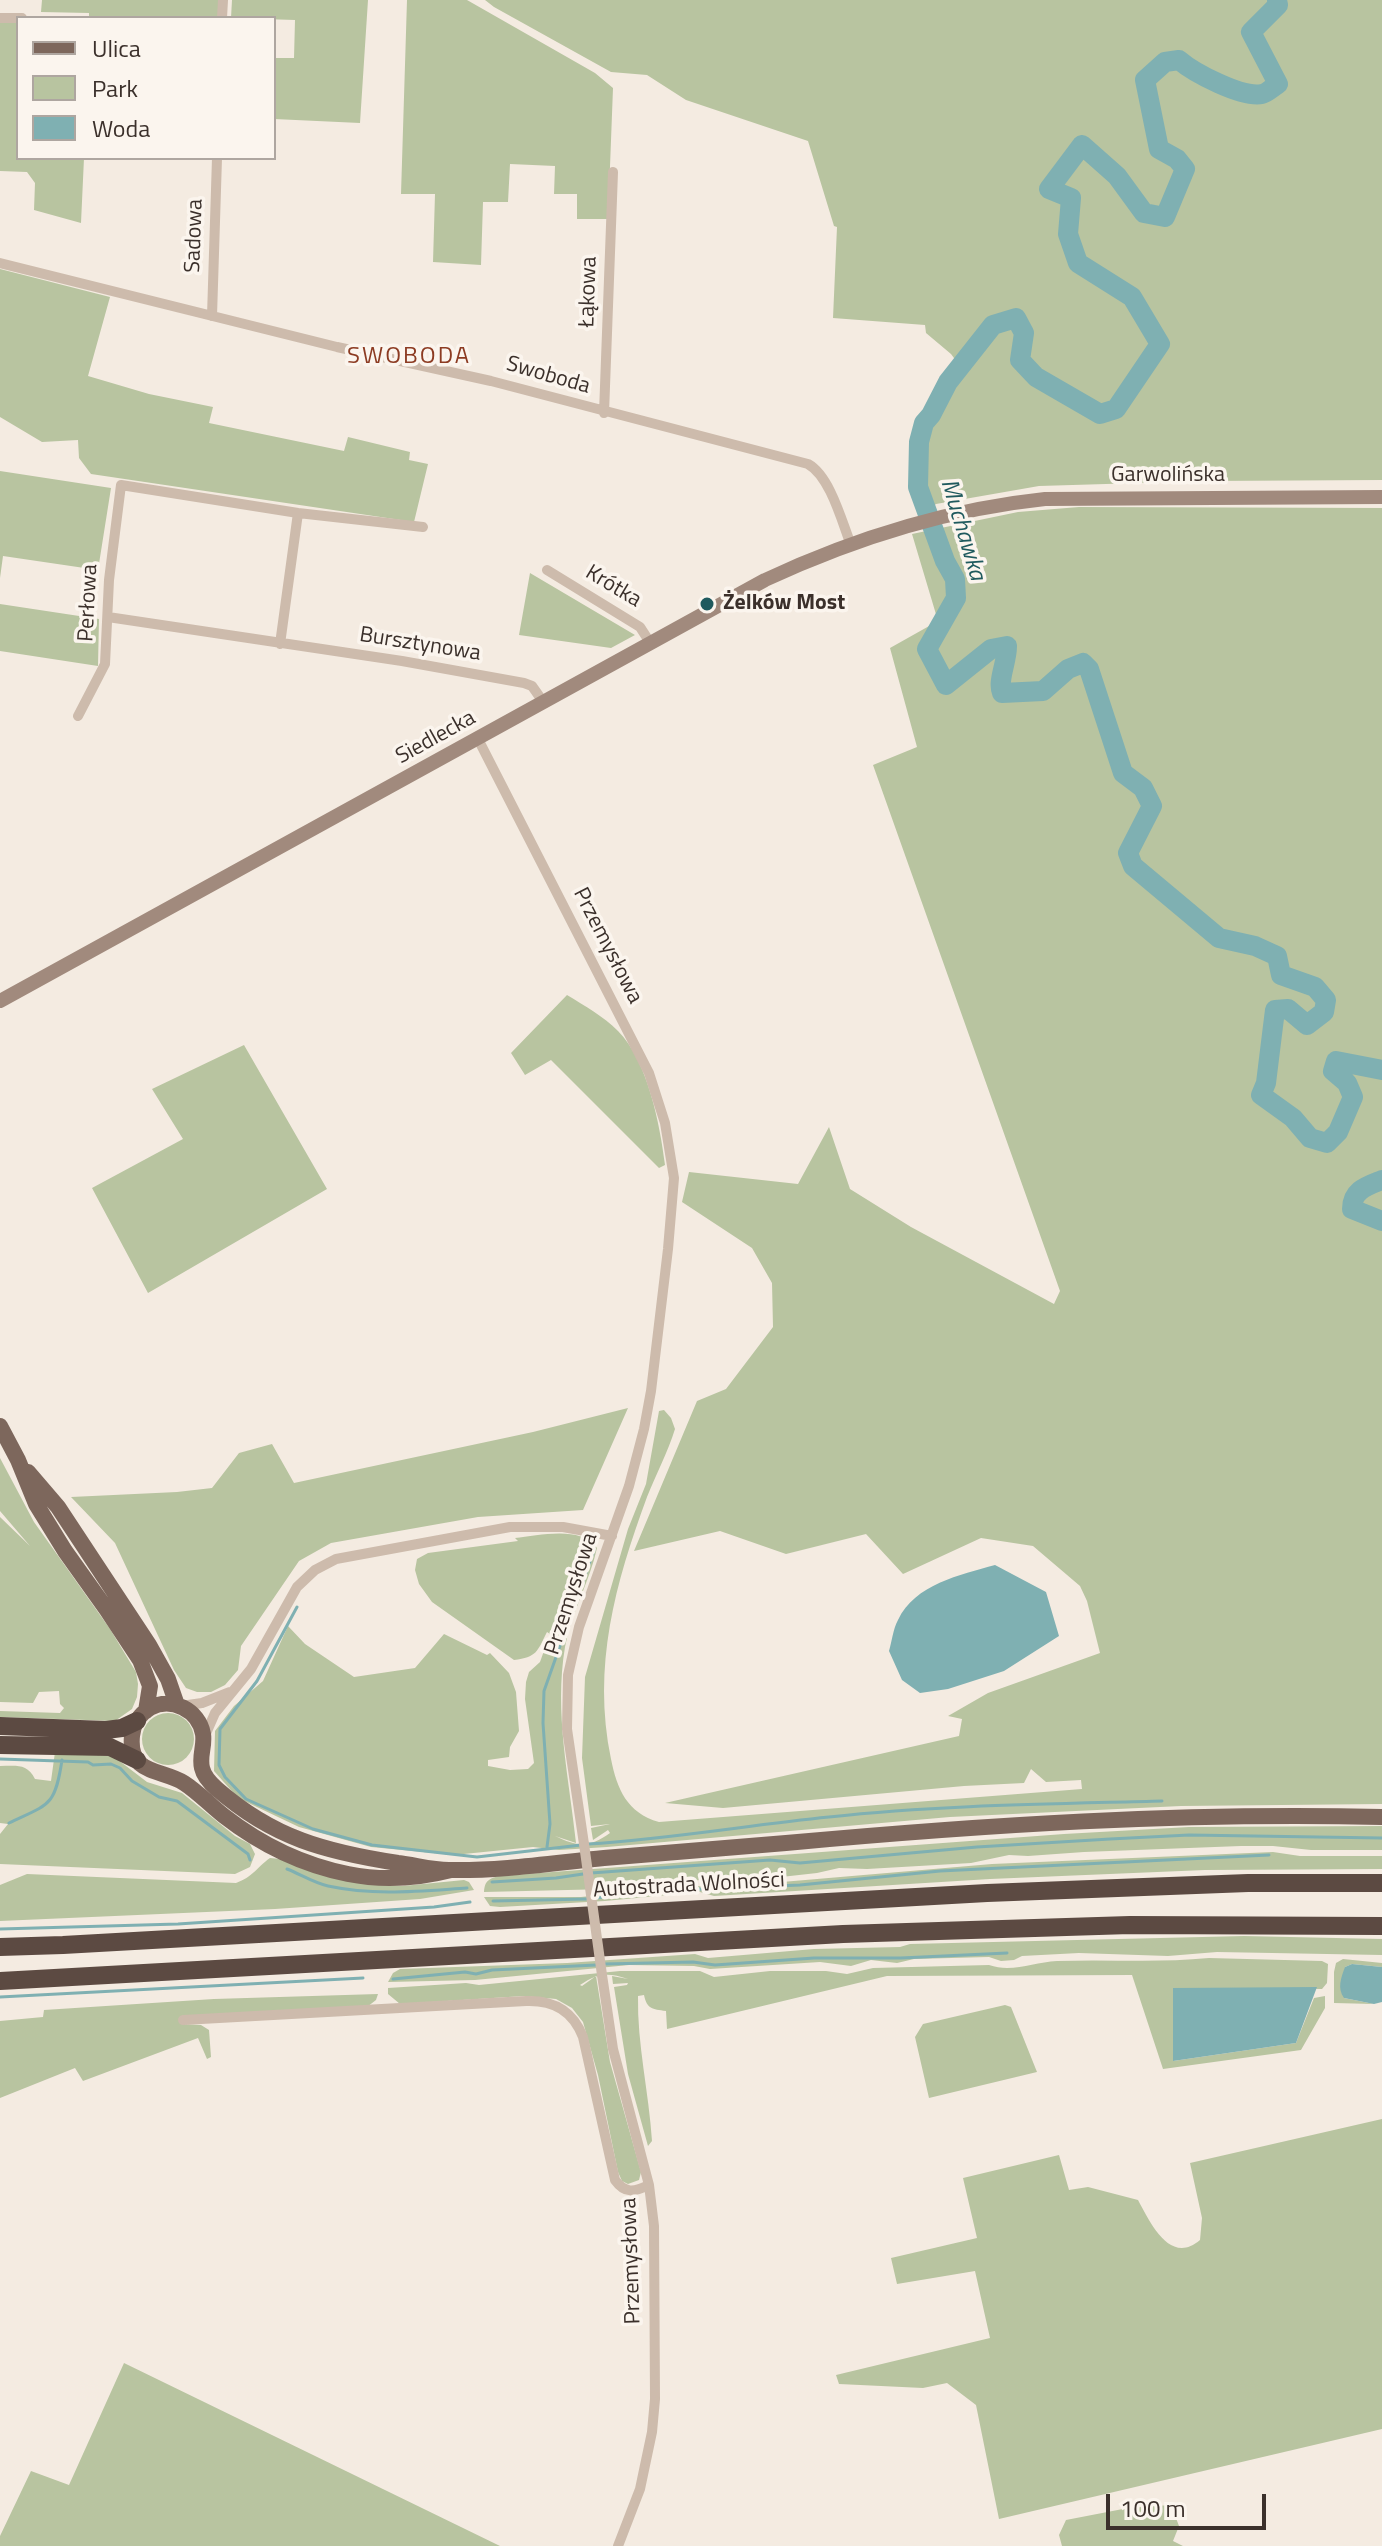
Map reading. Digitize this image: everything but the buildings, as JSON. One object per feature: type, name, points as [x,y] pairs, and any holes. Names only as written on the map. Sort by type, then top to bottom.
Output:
[{"type":"highway","points":[[0,1726],[106,1730],[122,1728],[141,1716]]},
{"type":"highway","points":[[0,1745],[110,1747],[137,1760]]},
{"type":"highway","name":"Autostrada Wolności","points":[[0,1947],[987,1893],[1248,1883],[1382,1883]]},
{"type":"highway","points":[[0,1981],[858,1933],[1114,1926],[1382,1926]]},
{"type":"main road","name":"Garwolińska","points":[[900,529],[1007,503],[1059,499],[1382,497]]},
{"type":"main road","name":"Siedlecka","points":[[0,1001],[765,580],[900,529]]},
{"type":"main road","points":[[0,1426],[43,1516],[140,1660],[150,1686],[131,1740],[137,1760],[150,1771],[184,1783],[227,1819],[294,1858],[347,1874],[397,1880],[451,1870],[1064,1824],[1220,1817],[1382,1817]]},
{"type":"main road","points":[[18,1460],[58,1507],[116,1593],[168,1679],[179,1706],[198,1720],[202,1767],[206,1778],[216,1789],[254,1818],[323,1849],[354,1857],[451,1870]]},
{"type":"main road","points":[[141,1716],[157,1705],[179,1706]]},
{"type":"main road","points":[[166,1776],[183,1773],[190,1768],[202,1747]]},
{"type":"street","name":"Sadowa","points":[[212,316],[217,160]]},
{"type":"street","name":"Łąkowa","points":[[604,413],[613,172]]},
{"type":"street","name":"Swoboda","points":[[0,263],[491,381],[604,413],[791,459],[813,467],[825,480],[851,545]]},
{"type":"street","name":"Perłowa","points":[[78,716],[105,664],[110,569],[121,485],[298,513]]},
{"type":"street","points":[[280,644],[298,513],[423,527]]},
{"type":"street","name":"Krótka","points":[[547,570],[640,627],[651,644]]},
{"type":"street","name":"Bursztynowa","points":[[108,617],[402,661],[524,683],[532,686],[544,703]]},
{"type":"street","name":"Przemysłowa","points":[[478,739],[649,1073],[665,1123],[674,1178],[651,1391],[635,1464],[579,1627],[568,1675],[567,1729],[602,1975],[619,2074],[649,2185],[654,2226],[655,2399],[640,2489],[618,2546]]},
{"type":"street","points":[[202,1747],[215,1713],[251,1669],[297,1587],[315,1570],[336,1559],[510,1527],[563,1527],[612,1536]]},
{"type":"street","points":[[179,1706],[202,1703],[232,1691]]},
{"type":"street","points":[[183,2020],[526,2001],[549,2003],[567,2013],[580,2028],[615,2180],[622,2189],[636,2192],[649,2185]]},
{"type":"green space","points":[[42,0],[218,0],[218,16],[89,16],[89,13],[41,12]]},
{"type":"green space","points":[[232,0],[368,0],[360,123],[276,119],[276,58],[294,58],[295,20],[276,19],[276,16],[231,16]]},
{"type":"green space","points":[[407,0],[467,0],[595,73],[613,88],[608,219],[577,219],[577,194],[554,194],[555,166],[510,164],[508,202],[483,202],[481,265],[433,262],[435,194],[401,194]]},
{"type":"green space","points":[[485,0],[1382,0],[1382,480],[1039,486],[936,504],[931,508],[923,475],[926,443],[941,405],[963,370],[951,354],[926,333],[925,325],[833,318],[837,227],[834,226],[808,141],[686,100],[647,75],[611,72]]},
{"type":"green space","points":[[0,22],[16,23],[16,160],[84,160],[81,223],[34,210],[35,183],[27,172],[0,171]]},
{"type":"green space","points":[[0,269],[110,297],[88,376],[149,394],[213,407],[209,423],[344,451],[348,437],[410,452],[409,460],[428,464],[414,522],[91,474],[79,458],[78,440],[42,442],[0,417]]},
{"type":"green space","points":[[0,471],[111,488],[98,570],[3,556],[0,578]]},
{"type":"green space","points":[[1079,507],[1382,508],[1382,1804],[1181,1806],[950,1817],[607,1847],[559,1850],[533,1847],[454,1855],[371,1847],[299,1827],[238,1798],[214,1771],[215,1731],[234,1706],[263,1681],[288,1626],[305,1644],[354,1677],[415,1668],[444,1634],[487,1655],[490,1653],[509,1673],[516,1692],[519,1731],[510,1747],[509,1757],[488,1760],[488,1766],[528,1769],[534,1763],[525,1699],[526,1682],[529,1672],[540,1662],[550,1634],[547,1632],[532,1655],[514,1660],[432,1602],[419,1584],[415,1570],[417,1559],[428,1553],[518,1541],[515,1538],[570,1534],[590,1541],[597,1548],[568,1634],[562,1672],[562,1721],[576,1843],[596,1841],[610,1833],[608,1830],[593,1840],[591,1828],[610,1824],[591,1826],[582,1758],[585,1677],[628,1529],[646,1484],[659,1411],[664,1410],[675,1429],[625,1562],[606,1658],[604,1691],[611,1759],[620,1790],[631,1806],[659,1822],[1082,1789],[1081,1780],[1046,1782],[1031,1769],[1024,1783],[723,1808],[665,1803],[959,1736],[962,1719],[948,1716],[988,1693],[1100,1653],[1087,1601],[1080,1586],[1033,1546],[981,1538],[903,1574],[866,1534],[786,1554],[720,1531],[634,1551],[697,1401],[726,1389],[773,1327],[772,1283],[752,1248],[682,1202],[689,1172],[798,1184],[829,1127],[850,1189],[911,1227],[1054,1304],[1060,1291],[873,765],[917,747],[890,648],[938,621],[912,534],[1018,512]]},
{"type":"green space","points":[[530,573],[635,635],[611,648],[519,635]]},
{"type":"green space","points":[[0,604],[99,619],[98,666],[0,651]]},
{"type":"green space","points":[[567,995],[618,1031],[637,1059],[651,1094],[665,1165],[659,1168],[551,1060],[525,1075],[511,1053]]},
{"type":"green space","points":[[244,1045],[327,1189],[148,1293],[92,1188],[183,1139],[152,1089]]},
{"type":"green space","points":[[628,1408],[583,1510],[478,1517],[331,1543],[299,1561],[241,1646],[238,1670],[225,1685],[211,1692],[186,1688],[174,1670],[115,1543],[71,1497],[212,1488],[239,1453],[272,1444],[294,1483],[533,1432]]},
{"type":"green space","points":[[0,1458],[34,1522],[110,1629],[136,1672],[137,1697],[132,1709],[115,1721],[0,1717],[0,1711],[60,1713],[64,1708],[60,1704],[59,1691],[39,1692],[33,1703],[0,1702],[0,1517],[30,1546],[0,1511]]},
{"type":"green space","points":[[168,1713],[187,1720],[194,1739],[187,1758],[168,1765],[149,1758],[142,1739],[149,1720]]},
{"type":"green space","points":[[55,1752],[113,1756],[147,1782],[182,1793],[235,1836],[250,1844],[255,1854],[250,1867],[235,1874],[0,1864],[0,1834],[8,1824],[0,1823],[0,1766],[20,1766],[35,1779],[51,1781]]},
{"type":"green space","points":[[1382,1826],[1382,1850],[1241,1846],[1009,1855],[971,1863],[839,1868],[754,1880],[700,1880],[609,1889],[484,1892],[488,1881],[499,1876],[1064,1834],[1189,1827]]},
{"type":"green space","points":[[1273,1852],[1300,1856],[1382,1856],[1382,1869],[1205,1870],[990,1879],[714,1896],[700,1892],[500,1907],[490,1906],[484,1897],[581,1897],[675,1887],[712,1888],[992,1864]]},
{"type":"green space","points":[[270,1858],[371,1884],[403,1886],[464,1880],[474,1890],[420,1899],[275,1909],[0,1921],[0,1885],[27,1874],[236,1883],[251,1875]]},
{"type":"green space","points":[[1244,1936],[1382,1939],[1382,1955],[1217,1952],[1168,1956],[1079,1953],[1022,1956],[1001,1961],[989,1957],[914,1959],[897,1963],[871,1960],[851,1966],[820,1962],[710,1969],[629,1965],[475,1980],[388,1982],[393,1973],[400,1969],[567,1963],[695,1954],[708,1958],[910,1944]]},
{"type":"green space","points":[[1209,1958],[1322,1961],[1328,1964],[1327,1983],[1322,1989],[1173,1988],[1173,2061],[1296,2043],[1314,1998],[1325,1996],[1325,2008],[1301,2050],[1163,2069],[1132,1975],[887,1976],[667,2029],[666,2011],[651,2008],[644,1995],[638,1996],[639,2032],[652,2141],[648,2146],[628,2074],[614,1987],[628,1983],[613,1984],[612,1976],[628,1979],[614,1975],[596,1976],[610,2062],[641,2172],[639,2180],[628,2184],[622,2181],[618,2172],[598,2075],[583,2022],[572,2008],[556,1999],[524,1996],[400,2004],[388,1994],[388,1988],[466,1983],[479,1985],[620,1971],[700,1971],[714,1977],[770,1971],[847,1974],[873,1968],[989,1965],[1006,1968],[1057,1961]]},
{"type":"green space","points":[[1343,1959],[1382,1963],[1382,1967],[1352,1964],[1345,1967],[1344,1998],[1374,2004],[1334,2003],[1334,1972],[1336,1963]]},
{"type":"green space","points":[[378,1994],[367,2007],[181,2024],[201,2025],[209,2030],[211,2057],[207,2059],[198,2038],[83,2081],[75,2068],[0,2098],[0,2021],[43,2017],[44,2010],[214,1999]]},
{"type":"green space","points":[[1005,2005],[1011,2007],[1037,2072],[929,2098],[915,2037],[923,2024]]},
{"type":"green space","points":[[1382,2119],[1382,2429],[999,2519],[976,2405],[947,2383],[923,2388],[839,2384],[836,2375],[990,2338],[975,2271],[897,2284],[891,2258],[977,2238],[963,2178],[1059,2155],[1069,2190],[1088,2187],[1138,2200],[1162,2238],[1179,2248],[1189,2247],[1200,2240],[1202,2218],[1190,2163]]},
{"type":"green space","points":[[124,2363],[500,2546],[0,2546],[0,2536],[31,2471],[69,2485]]},
{"type":"green space","points":[[1171,2505],[1179,2526],[1173,2541],[1183,2546],[1062,2546],[1059,2535],[1066,2520],[1128,2508]]},
{"type":"water","points":[[995,1565],[1046,1592],[1059,1636],[1004,1671],[948,1689],[920,1693],[902,1680],[889,1651],[898,1620],[915,1598],[927,1589],[953,1577]]},
{"type":"water","points":[[1352,1964],[1382,1967],[1382,2002],[1374,2004],[1344,1998],[1341,1979],[1345,1967]]},
{"type":"water","points":[[1317,1987],[1296,2043],[1173,2061],[1173,1988]]},
{"type":"waterway","name":"Muchawka","points":[[1277,0],[1278,5],[1251,32],[1278,84],[1266,92],[1253,94],[1231,88],[1207,78],[1179,60],[1165,62],[1145,80],[1159,149],[1177,159],[1185,169],[1165,217],[1144,213],[1117,176],[1082,145],[1049,189],[1071,198],[1068,234],[1078,263],[1132,297],[1160,344],[1116,409],[1100,414],[1036,377],[1020,360],[1024,333],[1016,318],[993,325],[948,382],[924,423],[919,442],[918,487],[945,561],[955,579],[956,598],[927,649],[946,685],[991,649],[1007,646],[1002,693],[1043,691],[1068,669],[1083,663],[1089,669],[1123,773],[1143,788],[1152,806],[1128,853],[1133,866],[1219,938],[1255,946],[1277,956],[1281,975],[1315,987],[1326,1000],[1324,1012],[1307,1025],[1288,1009],[1275,1010],[1266,1083],[1261,1095],[1293,1118],[1310,1138],[1327,1143],[1338,1132],[1353,1097],[1347,1083],[1333,1071],[1336,1061],[1382,1070]]},
{"type":"waterway","name":"Muchawka","points":[[1382,1180],[1358,1193],[1352,1209],[1382,1221]]},
{"type":"waterway","points":[[547,1847],[550,1824],[543,1723],[544,1691],[594,1550]]},
{"type":"waterway","points":[[297,1607],[257,1681],[220,1729],[219,1765],[225,1777],[246,1799],[313,1829],[372,1845],[477,1857],[581,1845]]},
{"type":"waterway","points":[[0,1759],[111,1764],[159,1797],[177,1801],[248,1854],[250,1860]]},
{"type":"waterway","points":[[9,1823],[48,1802],[53,1796],[62,1760]]},
{"type":"waterway","points":[[588,1844],[912,1810],[1162,1801]]},
{"type":"waterway","points":[[591,1873],[770,1860],[800,1863],[977,1847],[1189,1835],[1382,1838]]},
{"type":"waterway","points":[[595,1898],[680,1890],[800,1885],[940,1871],[1269,1855]]},
{"type":"waterway","points":[[287,1869],[323,1885],[363,1891],[467,1888]]},
{"type":"waterway","points":[[492,1882],[583,1874]]},
{"type":"waterway","points":[[493,1901],[587,1899]]},
{"type":"waterway","points":[[0,1929],[178,1924],[470,1902]]},
{"type":"waterway","points":[[604,1964],[693,1962],[715,1965],[814,1958],[1007,1953]]},
{"type":"waterway","points":[[393,1979],[596,1965]]},
{"type":"waterway","points":[[0,1997],[363,1978]]},
{"type":"place","name":"Żelków Most","points":[[707,604]]},
{"type":"district","name":"SWOBODA","points":[[409,357]]}]
